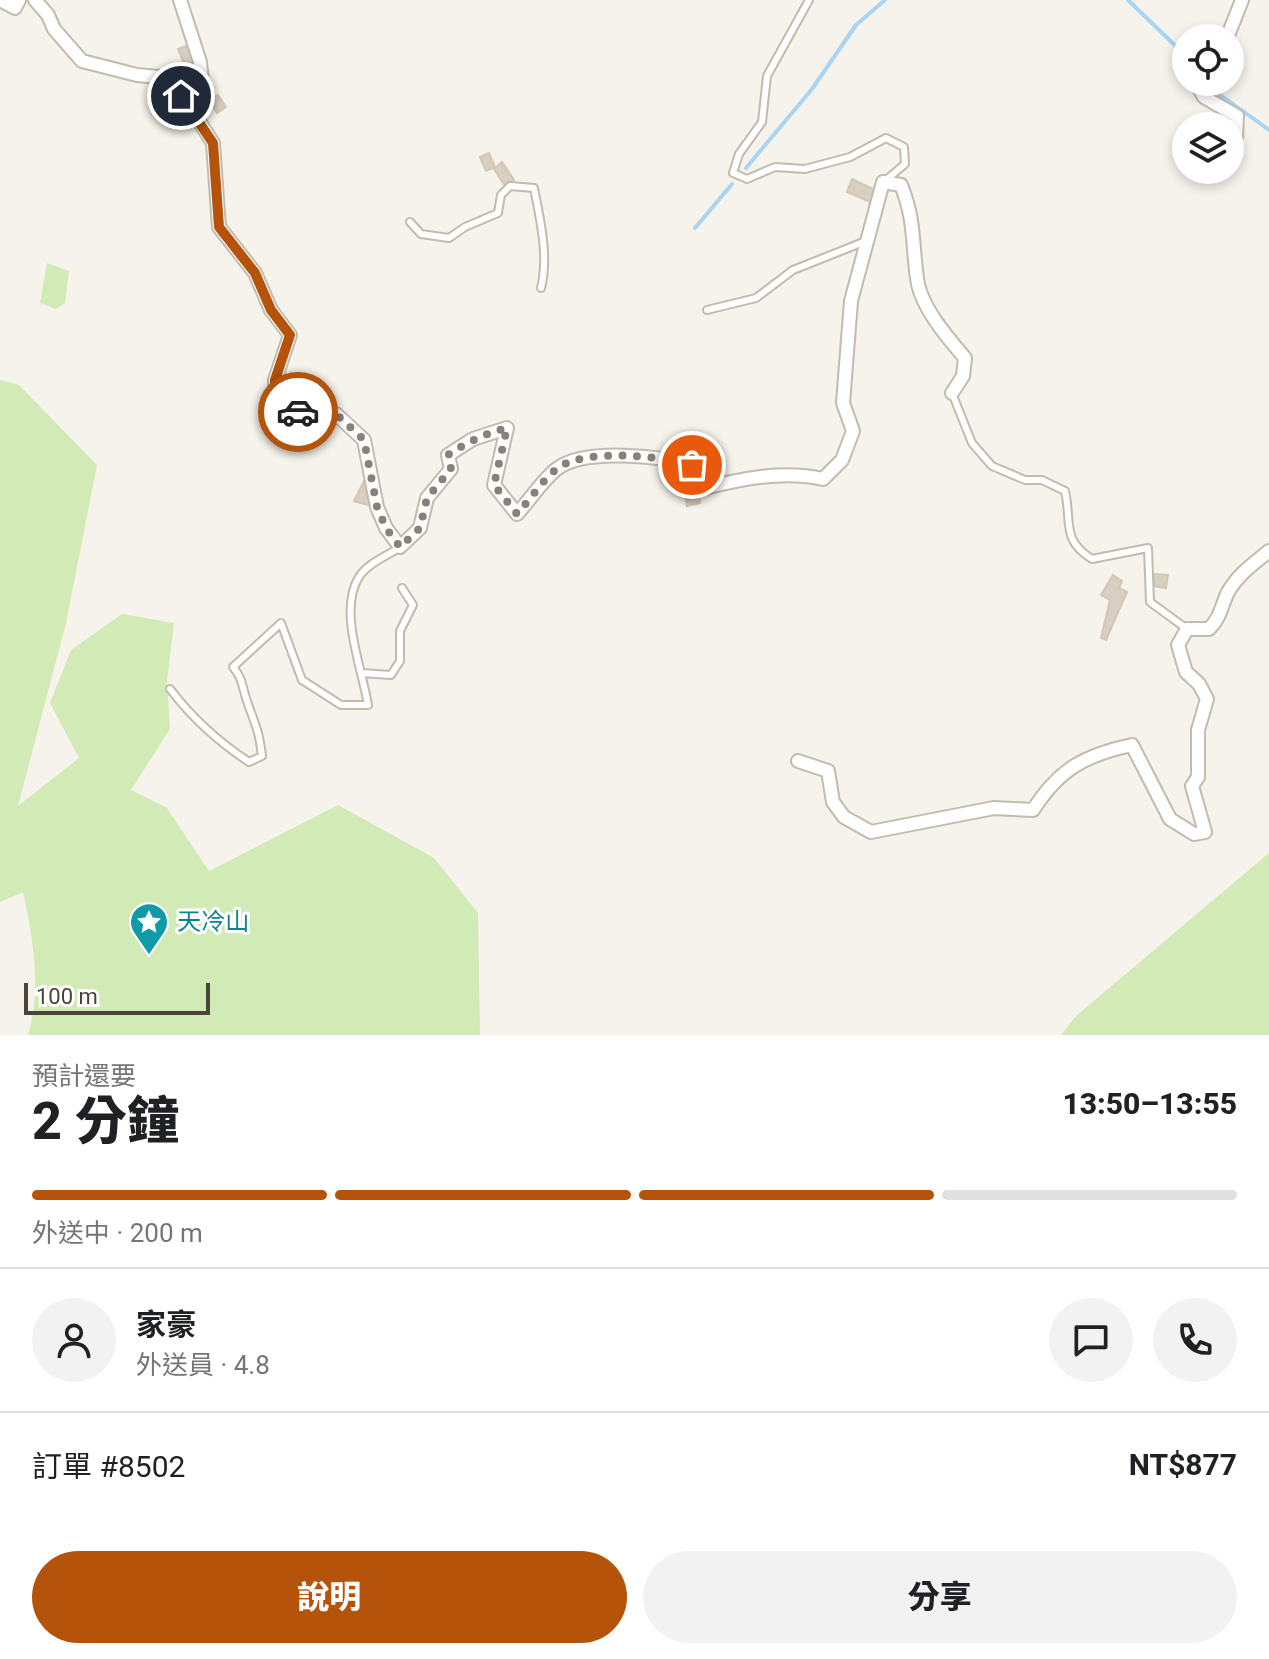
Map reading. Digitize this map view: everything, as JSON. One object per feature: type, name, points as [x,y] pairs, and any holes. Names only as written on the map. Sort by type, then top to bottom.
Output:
[{"type":"street","points":[[0,0],[15,8],[19,0]]},
{"type":"street","points":[[35,0],[48,15],[54,29],[82,61],[137,75],[202,81],[200,62],[180,0]]},
{"type":"street","points":[[1233,24],[1242,0]]},
{"type":"street","points":[[171,78],[213,143],[219,227],[255,273],[271,310],[290,335],[275,380],[276,403],[305,415],[336,414],[364,440],[377,507],[386,528],[400,547],[420,528],[427,498],[451,469],[448,455],[473,439],[507,428],[494,485],[517,514],[558,468],[582,457],[673,460],[692,465],[701,489],[741,479],[807,476],[823,479],[842,460],[853,431],[843,403],[851,301],[883,182],[901,185],[911,211],[917,281],[949,339],[965,358],[963,376],[952,393]]},
{"type":"street","points":[[1203,96],[1230,112]]},
{"type":"street","points":[[798,761],[828,771],[833,802],[844,817],[871,832],[994,808],[1033,810],[1047,787],[1074,765],[1096,753],[1132,745],[1170,819],[1194,834],[1205,832],[1192,786],[1198,777],[1198,730],[1207,699],[1199,684],[1186,672],[1178,645],[1187,629],[1209,629],[1219,619],[1226,595],[1237,579],[1269,551]]},
{"type":"lane","points":[[809,0],[767,76],[762,122],[739,154],[733,173],[747,179],[775,167],[805,169],[850,157],[886,138],[904,147],[905,164],[883,182]]},
{"type":"lane","points":[[410,222],[421,234],[449,238],[465,227],[498,213],[501,195],[510,186],[534,188],[541,223],[544,275],[541,288]]},
{"type":"lane","points":[[707,310],[756,298],[793,270],[870,239]]},
{"type":"lane","points":[[952,393],[972,443],[992,466],[1025,480],[1042,480],[1065,491],[1069,511],[1068,534],[1076,549],[1092,559],[1148,548],[1150,602],[1187,629]]},
{"type":"lane","points":[[170,689],[195,722],[249,762],[262,756],[259,729],[247,702],[244,680],[233,667],[281,623],[302,680],[341,705],[368,705],[351,622],[350,598],[360,575],[400,547]]},
{"type":"lane","points":[[361,673],[391,675],[400,661],[400,631],[413,605],[402,588]]},
{"type":"green space","points":[[47,263],[69,271],[65,303],[56,309],[40,303]]},
{"type":"green space","points":[[0,380],[19,385],[97,465],[66,623],[18,806],[79,758],[50,703],[71,650],[122,614],[174,623],[167,681],[170,729],[131,790],[167,808],[209,871],[338,805],[434,858],[478,913],[480,1035],[28,1035],[35,982],[33,946],[23,892],[0,902]]},
{"type":"green space","points":[[1269,853],[1269,1035],[1061,1035],[1076,1016]]},
{"type":"building","points":[[190,44],[197,61],[185,66],[178,49]]},
{"type":"building","points":[[218,95],[226,107],[217,113],[209,101]]},
{"type":"building","points":[[489,153],[495,167],[486,171],[480,157]]},
{"type":"building","points":[[502,162],[514,180],[505,186],[494,169]]},
{"type":"building","points":[[852,179],[875,190],[870,202],[847,192]]},
{"type":"building","points":[[366,477],[372,506],[354,501]]},
{"type":"building","points":[[697,485],[700,503],[687,506],[684,487]]},
{"type":"building","points":[[1154,574],[1168,575],[1166,588],[1153,586]]},
{"type":"building","points":[[1113,575],[1122,581],[1119,588],[1127,592],[1106,640],[1101,638],[1110,600],[1101,595]]},
{"type":"waterway","points":[[746,168],[812,89],[856,25],[885,0]]},
{"type":"waterway","points":[[1128,0],[1172,42]]},
{"type":"waterway","points":[[1222,96],[1269,130]]},
{"type":"waterway","points":[[695,228],[732,184]]},
{"type":"way so far","points":[[298,412],[305,415],[336,414],[364,440],[377,507],[386,528],[400,547],[420,528],[427,498],[451,469],[448,455],[473,439],[507,428],[494,485],[517,514],[558,468],[582,457],[673,460],[692,465]]},
{"type":"place","name":"天冷山","points":[[149,956]]},
{"type":"route","points":[[181,96],[213,143],[219,227],[255,273],[271,310],[290,335],[275,380],[276,403],[298,412]]}]
